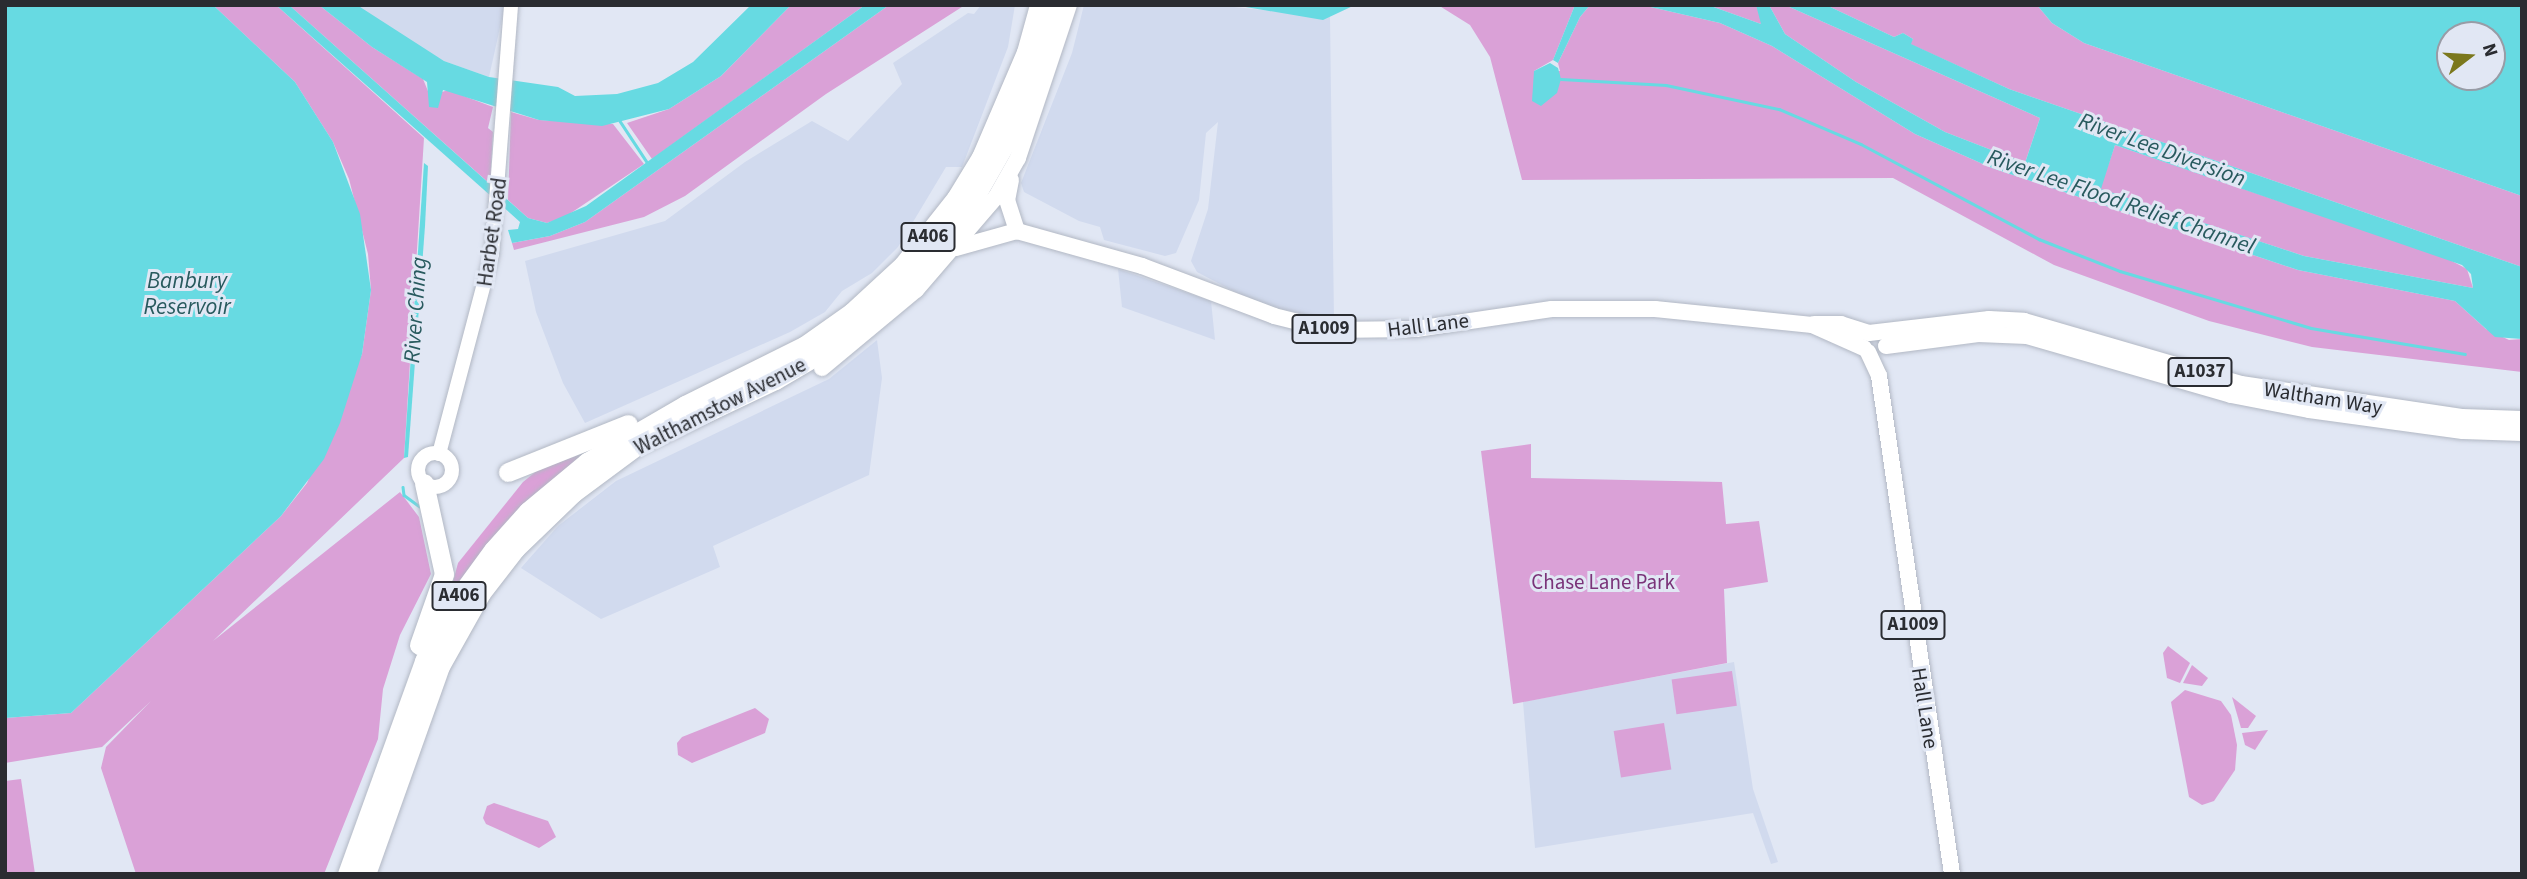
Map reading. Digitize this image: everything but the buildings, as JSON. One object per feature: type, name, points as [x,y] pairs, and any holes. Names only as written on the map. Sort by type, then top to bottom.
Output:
[{"type":"highway","name":"Walthamstow Avenue","points":[[347,874],[390,749],[438,632],[474,575],[507,534],[587,462],[685,405],[804,346],[852,312],[904,265],[934,228],[981,157],[1045,14]]},
{"type":"highway","name":"Walthamstow Avenue","points":[[366,874],[440,666],[481,593],[529,534],[617,461],[659,433],[775,380],[833,346],[916,275],[968,209],[1008,139],[1035,70],[1045,14]]},
{"type":"highway","name":"A406","points":[[617,461],[822,368]]},
{"type":"highway","points":[[508,472],[662,409],[685,405]]},
{"type":"highway","points":[[390,749],[389,726],[443,584],[443,559],[424,483]]},
{"type":"main road","points":[[956,248],[1013,233],[1007,200],[1034,114],[1045,14]]},
{"type":"main road","points":[[943,260],[981,212],[1034,114]]},
{"type":"main road","points":[[822,368],[870,331],[956,248],[1018,158]]},
{"type":"main road","name":"Hall Lane","points":[[981,212],[987,225],[1142,266],[1274,316],[1330,330],[1416,329],[1552,309],[1693,311],[1812,325],[1841,324],[1876,343],[1952,874]]},
{"type":"main road","name":"Waltham Way","points":[[1876,343],[2009,334],[2118,354],[2219,384],[2366,412],[2521,426]]},
{"type":"street","name":"Harbet Road","points":[[439,454],[478,322],[497,204],[504,63],[511,5]]},
{"type":"street","points":[[430,454],[439,454],[451,466],[449,480],[435,487],[424,483],[420,464],[430,454]]},
{"type":"shaded area","points":[[348,5],[505,5],[489,77],[444,61]]},
{"type":"shaded area","points":[[981,5],[1015,5],[1008,47],[962,167],[946,167],[898,247],[872,273],[842,291],[825,312],[790,332],[585,423],[563,383],[536,312],[525,261],[665,221],[745,162],[812,121],[848,141],[902,84],[893,63],[968,13],[974,14]]},
{"type":"shaded area","points":[[1084,5],[1215,5],[1330,17],[1334,320],[1260,305],[1197,272],[1191,261],[1208,209],[1218,122],[1206,133],[1199,200],[1176,253],[1165,256],[1104,240],[1100,227],[1079,221],[1024,192],[1021,183],[1072,53]]},
{"type":"shaded area","points":[[1118,269],[1211,301],[1215,340],[1122,307]]},
{"type":"shaded area","points":[[877,340],[882,378],[869,475],[713,546],[720,567],[601,619],[521,568],[558,526],[616,481],[829,379]]},
{"type":"shaded area","points":[[1734,662],[1753,789],[1778,862],[1771,864],[1753,813],[1535,848],[1523,702]]},
{"type":"green space","points":[[213,5],[276,5],[424,138],[404,458],[213,641],[400,492],[419,517],[431,574],[400,635],[383,689],[378,739],[324,874],[136,874],[101,768],[106,747],[151,701],[102,747],[5,763],[5,718],[71,713],[281,516],[307,483],[362,354],[371,290],[368,254],[349,179],[333,142],[295,82]]},
{"type":"green space","points":[[289,5],[319,5],[372,47],[423,79],[430,96],[448,90],[493,107],[488,128],[493,132],[490,184]]},
{"type":"green space","points":[[791,5],[865,5],[652,159],[627,123],[669,109],[721,76]]},
{"type":"green space","points":[[889,5],[965,5],[826,94],[685,196],[644,217],[514,250],[512,243],[550,236],[585,222]]},
{"type":"green space","points":[[1438,5],[1575,5],[1553,60],[1534,71],[1560,71],[1558,63],[1580,17],[1590,5],[1642,5],[1720,23],[1772,46],[1915,134],[1992,168],[2298,270],[2455,301],[2486,329],[2509,340],[2522,339],[2522,372],[2312,347],[2209,321],[2054,265],[1893,178],[1522,180],[1490,57],[1470,25]]},
{"type":"green space","points":[[1708,5],[1756,5],[1763,23],[1761,24]]},
{"type":"green space","points":[[1769,5],[1785,5],[2040,118],[2025,163],[1945,132],[1856,82],[1785,34]]},
{"type":"green space","points":[[1826,5],[2037,5],[2052,23],[2084,43],[2522,196],[2522,267],[2009,89],[1910,44],[1913,39],[1903,33],[1894,37]]},
{"type":"green space","points":[[511,112],[539,120],[613,124],[644,164],[565,217],[547,223],[528,218],[508,200]]},
{"type":"green space","points":[[2115,145],[2448,259],[2467,269],[2473,288],[2304,256],[2100,189]]},
{"type":"green space","name":"Chase Lane Park","points":[[1531,444],[1531,478],[1722,482],[1726,524],[1759,521],[1768,582],[1724,589],[1727,663],[1513,704],[1481,451]]},
{"type":"green space","points":[[582,454],[450,593],[458,563],[523,482],[539,469]]},
{"type":"green space","points":[[2168,646],[2190,663],[2180,683],[2167,678],[2163,653]]},
{"type":"green space","points":[[2192,665],[2208,678],[2202,686],[2183,683]]},
{"type":"green space","points":[[1732,671],[1737,706],[1676,714],[1672,679]]},
{"type":"green space","points":[[2185,690],[2221,701],[2231,715],[2237,745],[2235,770],[2214,801],[2202,805],[2189,797],[2171,702]]},
{"type":"green space","points":[[2232,697],[2256,716],[2248,728],[2241,728]]},
{"type":"green space","points":[[755,708],[769,719],[765,733],[692,763],[678,755],[677,743],[682,737]]},
{"type":"green space","points":[[1664,723],[1671,769],[1621,777],[1614,731]]},
{"type":"green space","points":[[2268,730],[2255,750],[2245,745],[2242,733]]},
{"type":"green space","points":[[21,779],[35,874],[5,874],[5,781]]},
{"type":"green space","points":[[494,803],[548,821],[556,837],[539,848],[486,824],[483,818],[487,806]]},
{"type":"water","name":"Banbury Reservoir","points":[[5,5],[213,5],[295,82],[333,142],[360,214],[371,290],[362,354],[340,423],[324,459],[281,516],[71,713],[5,718]]},
{"type":"water","points":[[276,5],[289,5],[528,218],[547,223],[586,206],[865,5],[889,5],[585,222],[550,236],[512,243],[508,230],[518,229],[520,222]]},
{"type":"water","points":[[319,5],[357,5],[444,61],[489,77],[558,87],[575,96],[617,94],[658,83],[693,62],[751,5],[791,5],[721,76],[669,109],[602,126],[539,120],[443,90],[438,108],[429,107],[427,82],[372,47]]},
{"type":"water","points":[[1234,5],[1300,6],[1355,5],[1323,20]]},
{"type":"water","points":[[1575,5],[1590,5],[1580,17],[1558,63],[1553,60]]},
{"type":"water","points":[[1642,5],[1708,5],[1761,24],[1756,5],[1769,5],[1785,34],[1856,82],[1945,132],[2025,163],[2040,118],[1785,5],[1826,5],[1894,37],[1903,33],[1913,39],[1911,44],[2009,89],[2522,267],[2522,339],[2495,337],[2455,301],[2298,270],[1992,168],[1915,134],[1772,46],[1720,23]],"holes":[[[2115,145],[2462,265],[2471,274],[2473,288],[2304,256],[2101,189]]]},
{"type":"water","points":[[2037,5],[2522,5],[2522,196],[2084,43],[2052,23]]},
{"type":"water","points":[[1550,63],[1558,68],[1561,79],[1557,93],[1541,106],[1532,101],[1534,71]]},
{"type":"water","points":[[424,163],[428,166],[425,226],[408,457],[404,458]]},
{"type":"waterway","points":[[1561,79],[1666,85],[1779,109],[1861,144],[2039,239],[2120,271],[2311,328],[2465,354]]},
{"type":"waterway","points":[[620,121],[649,165]]},
{"type":"waterway","name":"River Ching","points":[[403,487],[404,495],[419,506]]},
{"type":"water label","name":"River Lee Diversion","points":[[2162,150]]},
{"type":"water label","name":"River Lee Flood Relief Channel","points":[[2121,202]]}]
